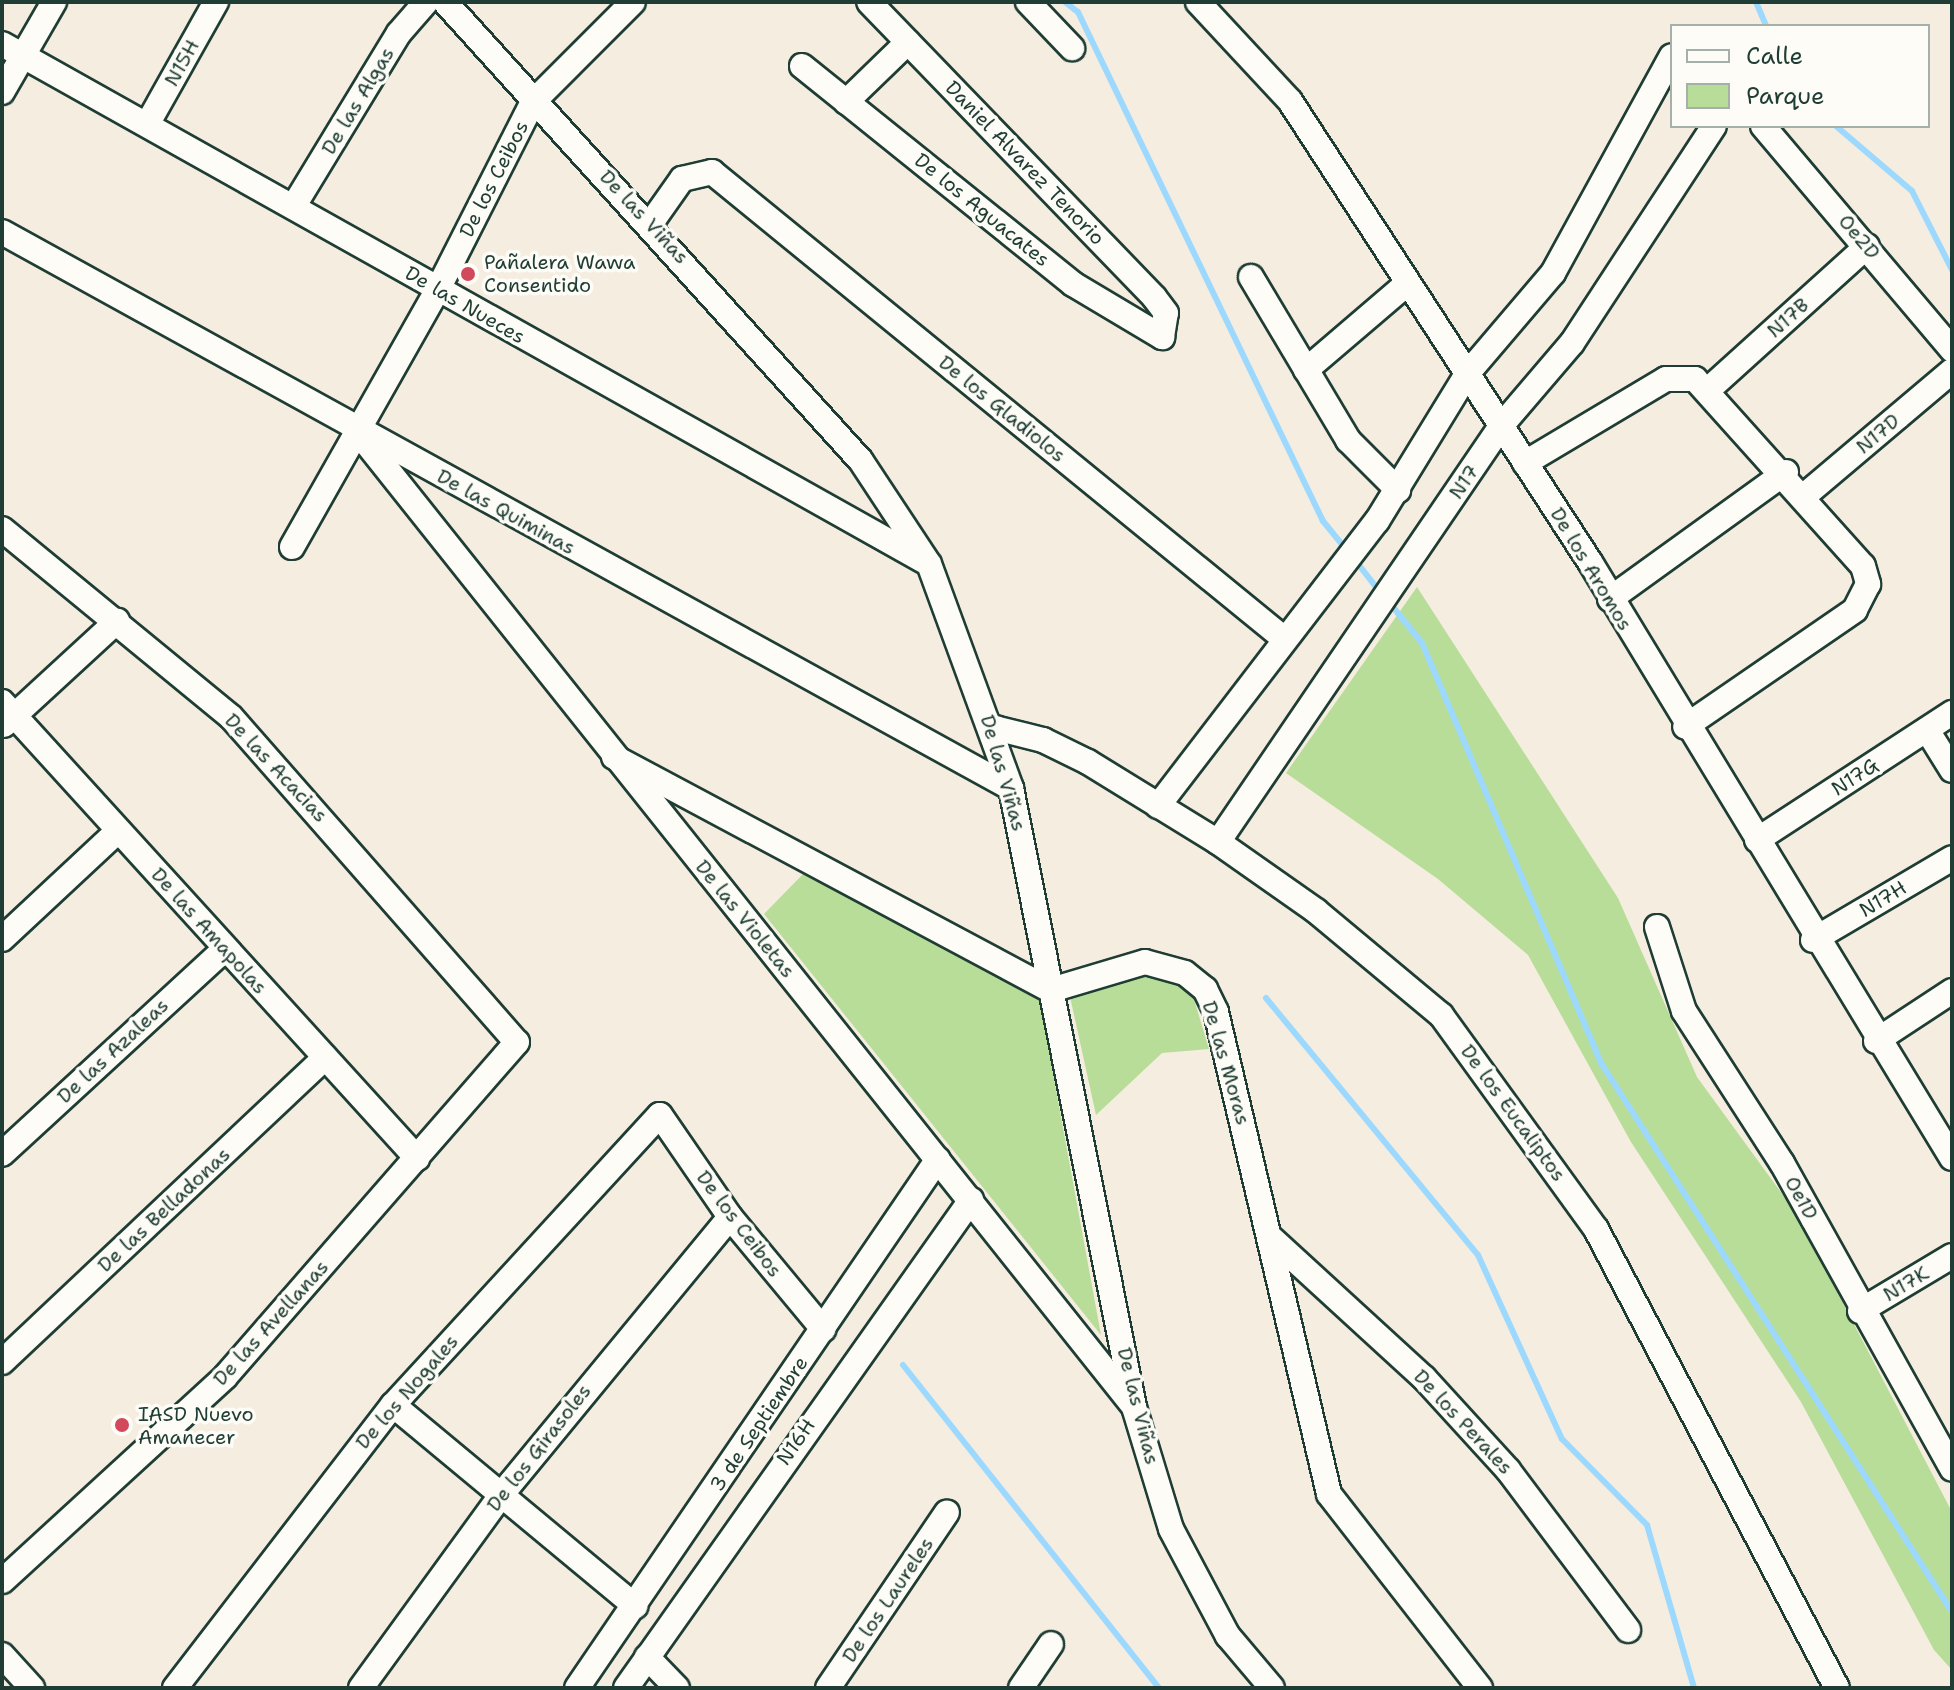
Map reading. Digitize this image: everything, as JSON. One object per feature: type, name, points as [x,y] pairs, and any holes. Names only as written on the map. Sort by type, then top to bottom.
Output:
[{"type":"street","points":[[2,92],[12,51],[54,2]]},
{"type":"street","name":"N15H","points":[[148,123],[216,2]]},
{"type":"street","name":"De las Algas","points":[[295,204],[399,33],[426,2]]},
{"type":"street","name":"De las Viñas","points":[[445,2],[533,102],[651,223],[861,461],[929,564],[1011,788],[1134,1407],[1171,1529],[1198,1585],[1228,1636],[1272,1688]]},
{"type":"street","name":"De los Ceibos","points":[[292,547],[437,291],[533,102],[633,2]]},
{"type":"street","name":"Daniel Alvarez Tenorio","points":[[869,2],[1154,297],[1168,330]]},
{"type":"street","points":[[1028,2],[1072,48]]},
{"type":"street","name":"De los Aromos","points":[[1198,2],[1290,101],[1610,599],[1876,1041],[1943,1126],[1952,1158]]},
{"type":"street","points":[[846,102],[908,42]]},
{"type":"street","name":"De las Nueces","points":[[12,51],[295,204],[437,291],[929,564]]},
{"type":"street","points":[[1158,806],[1282,637],[1398,490],[1467,374],[1584,225],[1670,60]]},
{"type":"street","name":"De los Aguacates","points":[[802,66],[1073,284],[1153,336],[1168,330]]},
{"type":"street","name":"N17","points":[[1218,842],[1501,426],[1572,343],[1713,128]]},
{"type":"street","name":"Oe2D","points":[[1765,128],[1952,350]]},
{"type":"street","name":"De los Gladiolos","points":[[651,223],[694,172],[724,180],[1282,637]]},
{"type":"street","name":"De las Quiminas","points":[[2,232],[356,430],[1011,788]]},
{"type":"street","name":"N17B","points":[[1709,389],[1867,246]]},
{"type":"street","points":[[1251,277],[1348,440],[1398,490]]},
{"type":"street","points":[[1306,370],[1408,283]]},
{"type":"street","name":"N17D","points":[[1804,496],[1952,371]]},
{"type":"street","points":[[1525,463],[1666,379],[1695,379],[1709,389],[1786,472],[1863,566],[1865,600],[1685,727]]},
{"type":"street","name":"De las Violetas","points":[[356,430],[1134,1407]]},
{"type":"street","points":[[1610,599],[1786,472]]},
{"type":"street","name":"De las Acacias","points":[[2,529],[231,717],[517,1042]]},
{"type":"street","points":[[6,715],[117,621]]},
{"type":"street","name":"N17G","points":[[1757,840],[1952,713]]},
{"type":"street","name":"De las Amapolas","points":[[6,715],[118,831],[417,1158]]},
{"type":"street","name":"De los Eucaliptos","points":[[991,727],[1043,740],[1218,842],[1316,911],[1441,1015],[1581,1205],[1837,1688]]},
{"type":"street","points":[[1927,730],[1952,770]]},
{"type":"street","points":[[614,757],[1051,990]]},
{"type":"street","points":[[2,939],[118,831]]},
{"type":"street","name":"N17H","points":[[1813,940],[1952,858]]},
{"type":"street","name":"Oe1D","points":[[1657,927],[1684,1011],[1782,1163],[1860,1311],[1952,1469]]},
{"type":"street","name":"De las Azaleas","points":[[2,1154],[225,949]]},
{"type":"street","name":"De las Moras","points":[[1051,990],[1145,962],[1185,973],[1205,989],[1271,1238],[1329,1494],[1480,1688]]},
{"type":"street","points":[[1876,1041],[1952,991]]},
{"type":"street","name":"De las Avellanas","points":[[2,1581],[225,1377],[517,1042]]},
{"type":"street","name":"De las Belladonas","points":[[2,1362],[325,1058]]},
{"type":"street","name":"De los Ceibos","points":[[660,1115],[730,1217],[823,1329]]},
{"type":"street","name":"De los Nogales","points":[[175,1688],[393,1405],[660,1115]]},
{"type":"street","name":"3 de Septiembre","points":[[577,1688],[938,1159]]},
{"type":"street","name":"N16H","points":[[626,1688],[971,1200]]},
{"type":"street","name":"De los Girasoles","points":[[361,1688],[501,1495],[730,1217]]},
{"type":"street","name":"De los Perales","points":[[1271,1238],[1424,1378],[1508,1470],[1628,1630]]},
{"type":"street","name":"N17K","points":[[1860,1311],[1952,1256]]},
{"type":"street","points":[[393,1405],[635,1606]]},
{"type":"street","name":"De los Laureles","points":[[828,1688],[947,1512]]},
{"type":"street","points":[[1021,1688],[1051,1644]]},
{"type":"street","points":[[2,1655],[32,1688]]},
{"type":"street","points":[[647,1657],[677,1688]]},
{"type":"green space","points":[[1417,587],[1618,898],[1697,1077],[1796,1213],[1952,1512],[1952,1670],[1934,1650],[1801,1402],[1631,1142],[1528,955],[1438,879],[1286,773]]},
{"type":"green space","points":[[803,874],[1039,997],[1101,1335],[764,914]]},
{"type":"green space","points":[[1148,970],[1176,977],[1193,996],[1209,1049],[1162,1053],[1096,1115],[1069,992]]},
{"type":"waterway","points":[[1065,2],[1078,12],[1323,521],[1348,552]]},
{"type":"waterway","points":[[1756,2],[1765,24]]},
{"type":"waterway","points":[[1838,128],[1912,191],[1952,270]]},
{"type":"waterway","points":[[1355,560],[1380,592]]},
{"type":"waterway","points":[[1388,601],[1422,643],[1601,1063],[1952,1612]]},
{"type":"waterway","points":[[1266,998],[1478,1255],[1562,1439],[1647,1525],[1694,1688]]},
{"type":"waterway","points":[[903,1365],[1159,1688]]},
{"type":"place","name":"Pañalera Wawa Consentido","points":[[468,274]]},
{"type":"place","name":"IASD Nuevo Amanecer","points":[[122,1425]]}]
